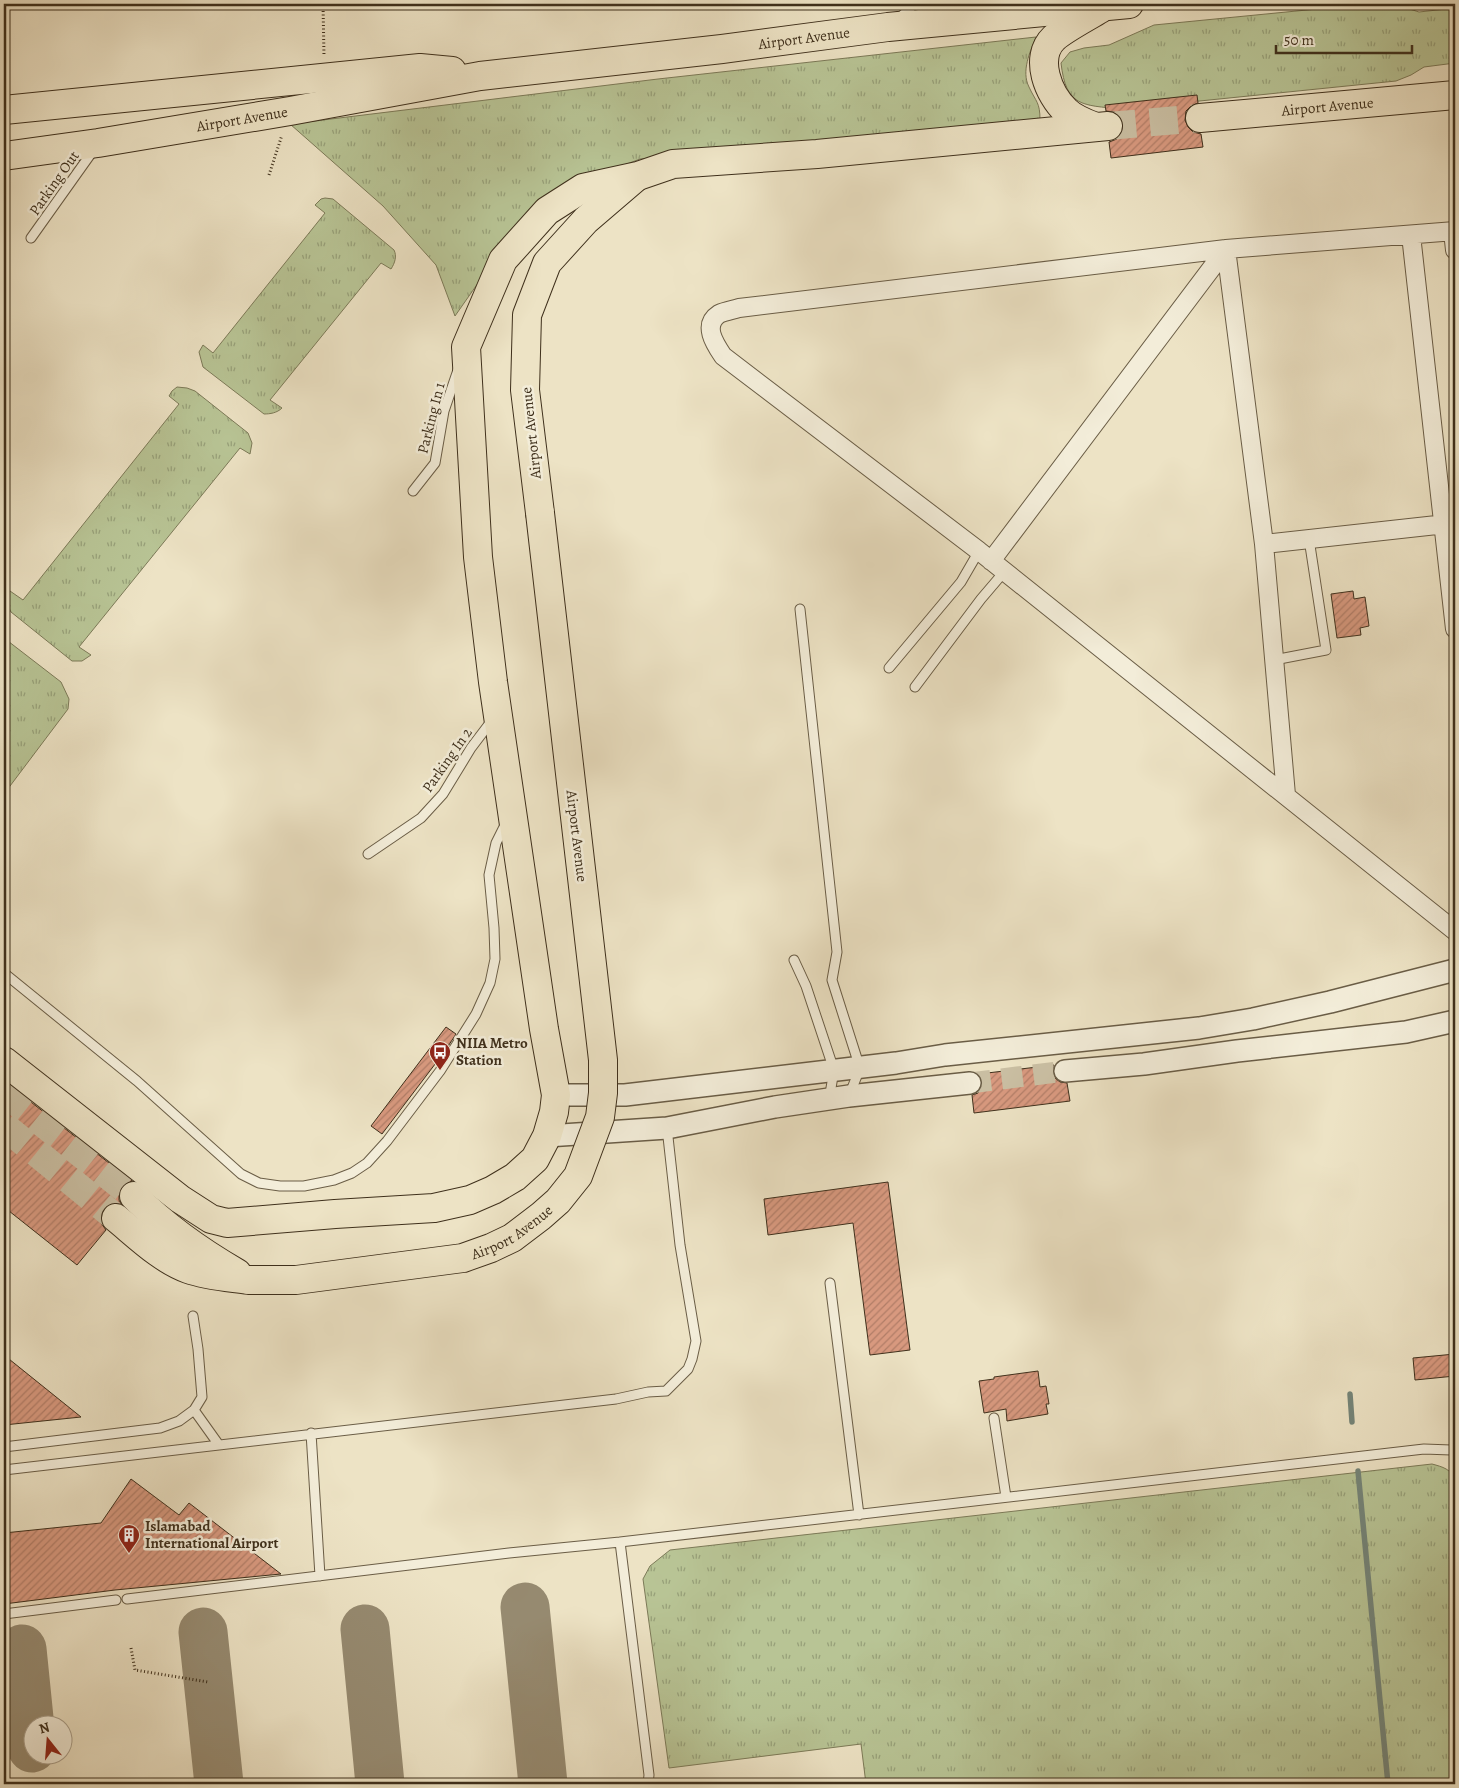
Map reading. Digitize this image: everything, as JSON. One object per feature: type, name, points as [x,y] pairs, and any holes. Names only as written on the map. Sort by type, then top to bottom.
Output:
[{"type":"main road","name":"Airport Avenue","points":[[4,156],[98,143],[290,111],[480,76],[722,49],[888,27],[1117,5]]},
{"type":"main road","name":"Airport Avenue","points":[[556,1095],[544,1029],[497,713],[478,557],[466,347],[503,260],[548,210],[582,188],[638,176],[673,164],[817,154],[1102,127],[1074,118],[1065,111],[1052,95],[1046,76],[1044,56],[1053,39],[1117,5]]},
{"type":"main road","name":"Airport Avenue","points":[[4,110],[420,68],[480,76]]},
{"type":"main road","name":"Airport Avenue","points":[[1200,118],[1455,95]]},
{"type":"main road","name":"Airport Avenue","points":[[116,1218],[165,1256],[186,1268],[208,1275],[249,1280],[296,1280],[463,1258],[512,1238],[558,1201],[578,1176],[590,1149],[600,1117],[603,1093],[603,1060],[525,390],[527,315],[546,263],[586,220],[638,176]]},
{"type":"main road","points":[[4,1061],[180,1199],[211,1219],[227,1223],[434,1208],[470,1200],[493,1190],[515,1177],[535,1159],[547,1136],[554,1112],[556,1095]]},
{"type":"main road","points":[[134,1196],[154,1216],[201,1252],[249,1280]]},
{"type":"street","points":[[1455,250],[1454,231],[1226,249],[749,307],[719,314],[711,325],[712,340],[723,356],[991,561],[1455,931]]},
{"type":"street","points":[[1412,235],[1449,524],[1455,629]]},
{"type":"street","points":[[1226,249],[1264,544],[1286,795]]},
{"type":"street","points":[[991,561],[1226,249]]},
{"type":"street","points":[[1264,544],[1449,524]]},
{"type":"street","points":[[556,1095],[625,1096],[860,1068],[945,1055],[1198,1028],[1252,1019],[1330,1002],[1455,970]]},
{"type":"street","points":[[1065,1071],[1144,1064],[1237,1051],[1406,1032],[1455,1021]]},
{"type":"street","points":[[945,1055],[947,1085]]},
{"type":"street","points":[[547,1136],[667,1128],[775,1107],[970,1083]]},
{"type":"lane","points":[[888,27],[915,4]]},
{"type":"lane","name":"Parking Out","points":[[31,238],[98,143]]},
{"type":"lane","name":"Parking In 1","points":[[413,491],[435,463],[444,411],[466,347]]},
{"type":"lane","points":[[1274,660],[1326,650],[1309,539]]},
{"type":"lane","points":[[889,668],[961,582],[991,561]]},
{"type":"lane","points":[[915,687],[981,599],[991,561]]},
{"type":"lane","points":[[800,609],[837,952],[832,980],[860,1068],[839,1098]]},
{"type":"lane","name":"Parking In 2","points":[[368,854],[421,818],[443,794],[497,713]]},
{"type":"lane","points":[[4,973],[137,1080],[241,1174],[260,1183],[280,1186],[304,1186],[334,1180],[352,1173],[367,1163],[387,1141],[434,1078],[476,1014],[490,983],[495,959],[489,875],[496,844],[512,813]]},
{"type":"lane","points":[[794,960],[806,986],[834,1070],[839,1098]]},
{"type":"lane","points":[[4,1470],[616,1399],[666,1390],[679,1380],[688,1369],[696,1340],[680,1244],[667,1128]]},
{"type":"lane","points":[[830,1284],[858,1515]]},
{"type":"lane","points":[[4,1446],[160,1428],[179,1421],[194,1410],[202,1397],[192,1316]]},
{"type":"lane","points":[[194,1410],[219,1445]]},
{"type":"lane","points":[[994,1418],[1006,1497]]},
{"type":"lane","points":[[311,1433],[320,1576]]},
{"type":"lane","points":[[126,1599],[510,1553],[858,1515],[1424,1449],[1451,1450],[1455,1452]]},
{"type":"lane","points":[[620,1542],[649,1775],[648,1784]]},
{"type":"lane","points":[[4,1614],[116,1600]]},
{"type":"path","points":[[323,4],[325,78]]},
{"type":"path","points":[[269,175],[281,137]]},
{"type":"path","points":[[131,1648],[135,1670],[208,1682]]},
{"type":"green space","points":[[1368,4],[1397,5],[1419,12],[1455,8],[1455,63],[1424,67],[1396,81],[1121,109],[1096,106],[1078,101],[1067,88],[1063,77],[1061,63],[1070,52],[1109,45],[1154,25]]},
{"type":"green space","points":[[1036,37],[1027,62],[1026,75],[1029,87],[1038,106],[1040,120],[640,159],[587,179],[513,233],[455,316],[436,265],[383,206],[290,124],[658,79]]},
{"type":"green space","points":[[325,198],[333,199],[394,250],[394,262],[391,269],[381,263],[270,400],[282,408],[273,413],[264,414],[203,367],[199,352],[203,345],[213,353],[325,213],[315,205]]},
{"type":"green space","points":[[177,387],[195,391],[248,433],[252,443],[250,454],[240,448],[79,647],[91,655],[82,661],[72,661],[11,612],[8,596],[10,591],[23,600],[179,404],[169,396]]},
{"type":"green space","points":[[4,638],[61,682],[69,699],[68,709],[4,794]]},
{"type":"green space","points":[[1432,1464],[1449,1471],[1455,1480],[1455,1784],[866,1784],[861,1744],[669,1768],[643,1579],[650,1566],[670,1550]]},
{"type":"building","points":[[1197,95],[1198,103],[1186,111],[1185,120],[1193,132],[1201,134],[1203,147],[1111,158],[1109,142],[1117,139],[1122,133],[1123,124],[1121,117],[1115,112],[1106,111],[1105,105]]},
{"type":"building","points":[[1353,591],[1354,599],[1365,597],[1369,626],[1360,628],[1361,635],[1337,638],[1331,594]]},
{"type":"building","points":[[446,1027],[456,1034],[382,1134],[371,1126]]},
{"type":"building","points":[[1054,1065],[1053,1072],[1055,1078],[1060,1082],[1067,1083],[1070,1101],[974,1113],[972,1095],[978,1093],[982,1088],[979,1074]]},
{"type":"building","points":[[4,1081],[132,1181],[123,1185],[119,1192],[121,1204],[111,1203],[104,1208],[101,1215],[101,1223],[106,1230],[77,1265],[4,1207]]},
{"type":"building","points":[[888,1182],[910,1350],[870,1355],[853,1223],[768,1235],[764,1199]]},
{"type":"building","points":[[1455,1354],[1455,1376],[1415,1380],[1413,1358]]},
{"type":"building","points":[[4,1355],[81,1417],[4,1425]]},
{"type":"building","points":[[1038,1371],[1040,1387],[1046,1386],[1049,1404],[1046,1404],[1048,1414],[1007,1421],[1006,1409],[984,1413],[979,1381]]},
{"type":"building","name":"Islamabad International Airport","points":[[131,1479],[179,1515],[189,1503],[281,1574],[115,1590],[4,1604],[4,1533],[101,1523]]},
{"type":"waterway","points":[[1350,1394],[1352,1422]]},
{"type":"waterway","points":[[1358,1471],[1388,1784]]},
{"type":"taxiway","points":[[525,1607],[543,1784]]},
{"type":"taxiway","points":[[365,1629],[380,1784]]},
{"type":"taxiway","points":[[203,1632],[219,1784]]},
{"type":"taxiway","points":[[22,1649],[29,1716]]},
{"type":"tunnel","points":[[1108,126],[1200,118]]},
{"type":"tunnel","points":[[970,1083],[1065,1071]]},
{"type":"tunnel","points":[[4,1092],[134,1196]]},
{"type":"tunnel","points":[[4,1126],[116,1218]]},
{"type":"place","name":"NIIA Metro Station","points":[[440,1071]]},
{"type":"place","name":"Islamabad International Airport","points":[[129,1554]]}]
